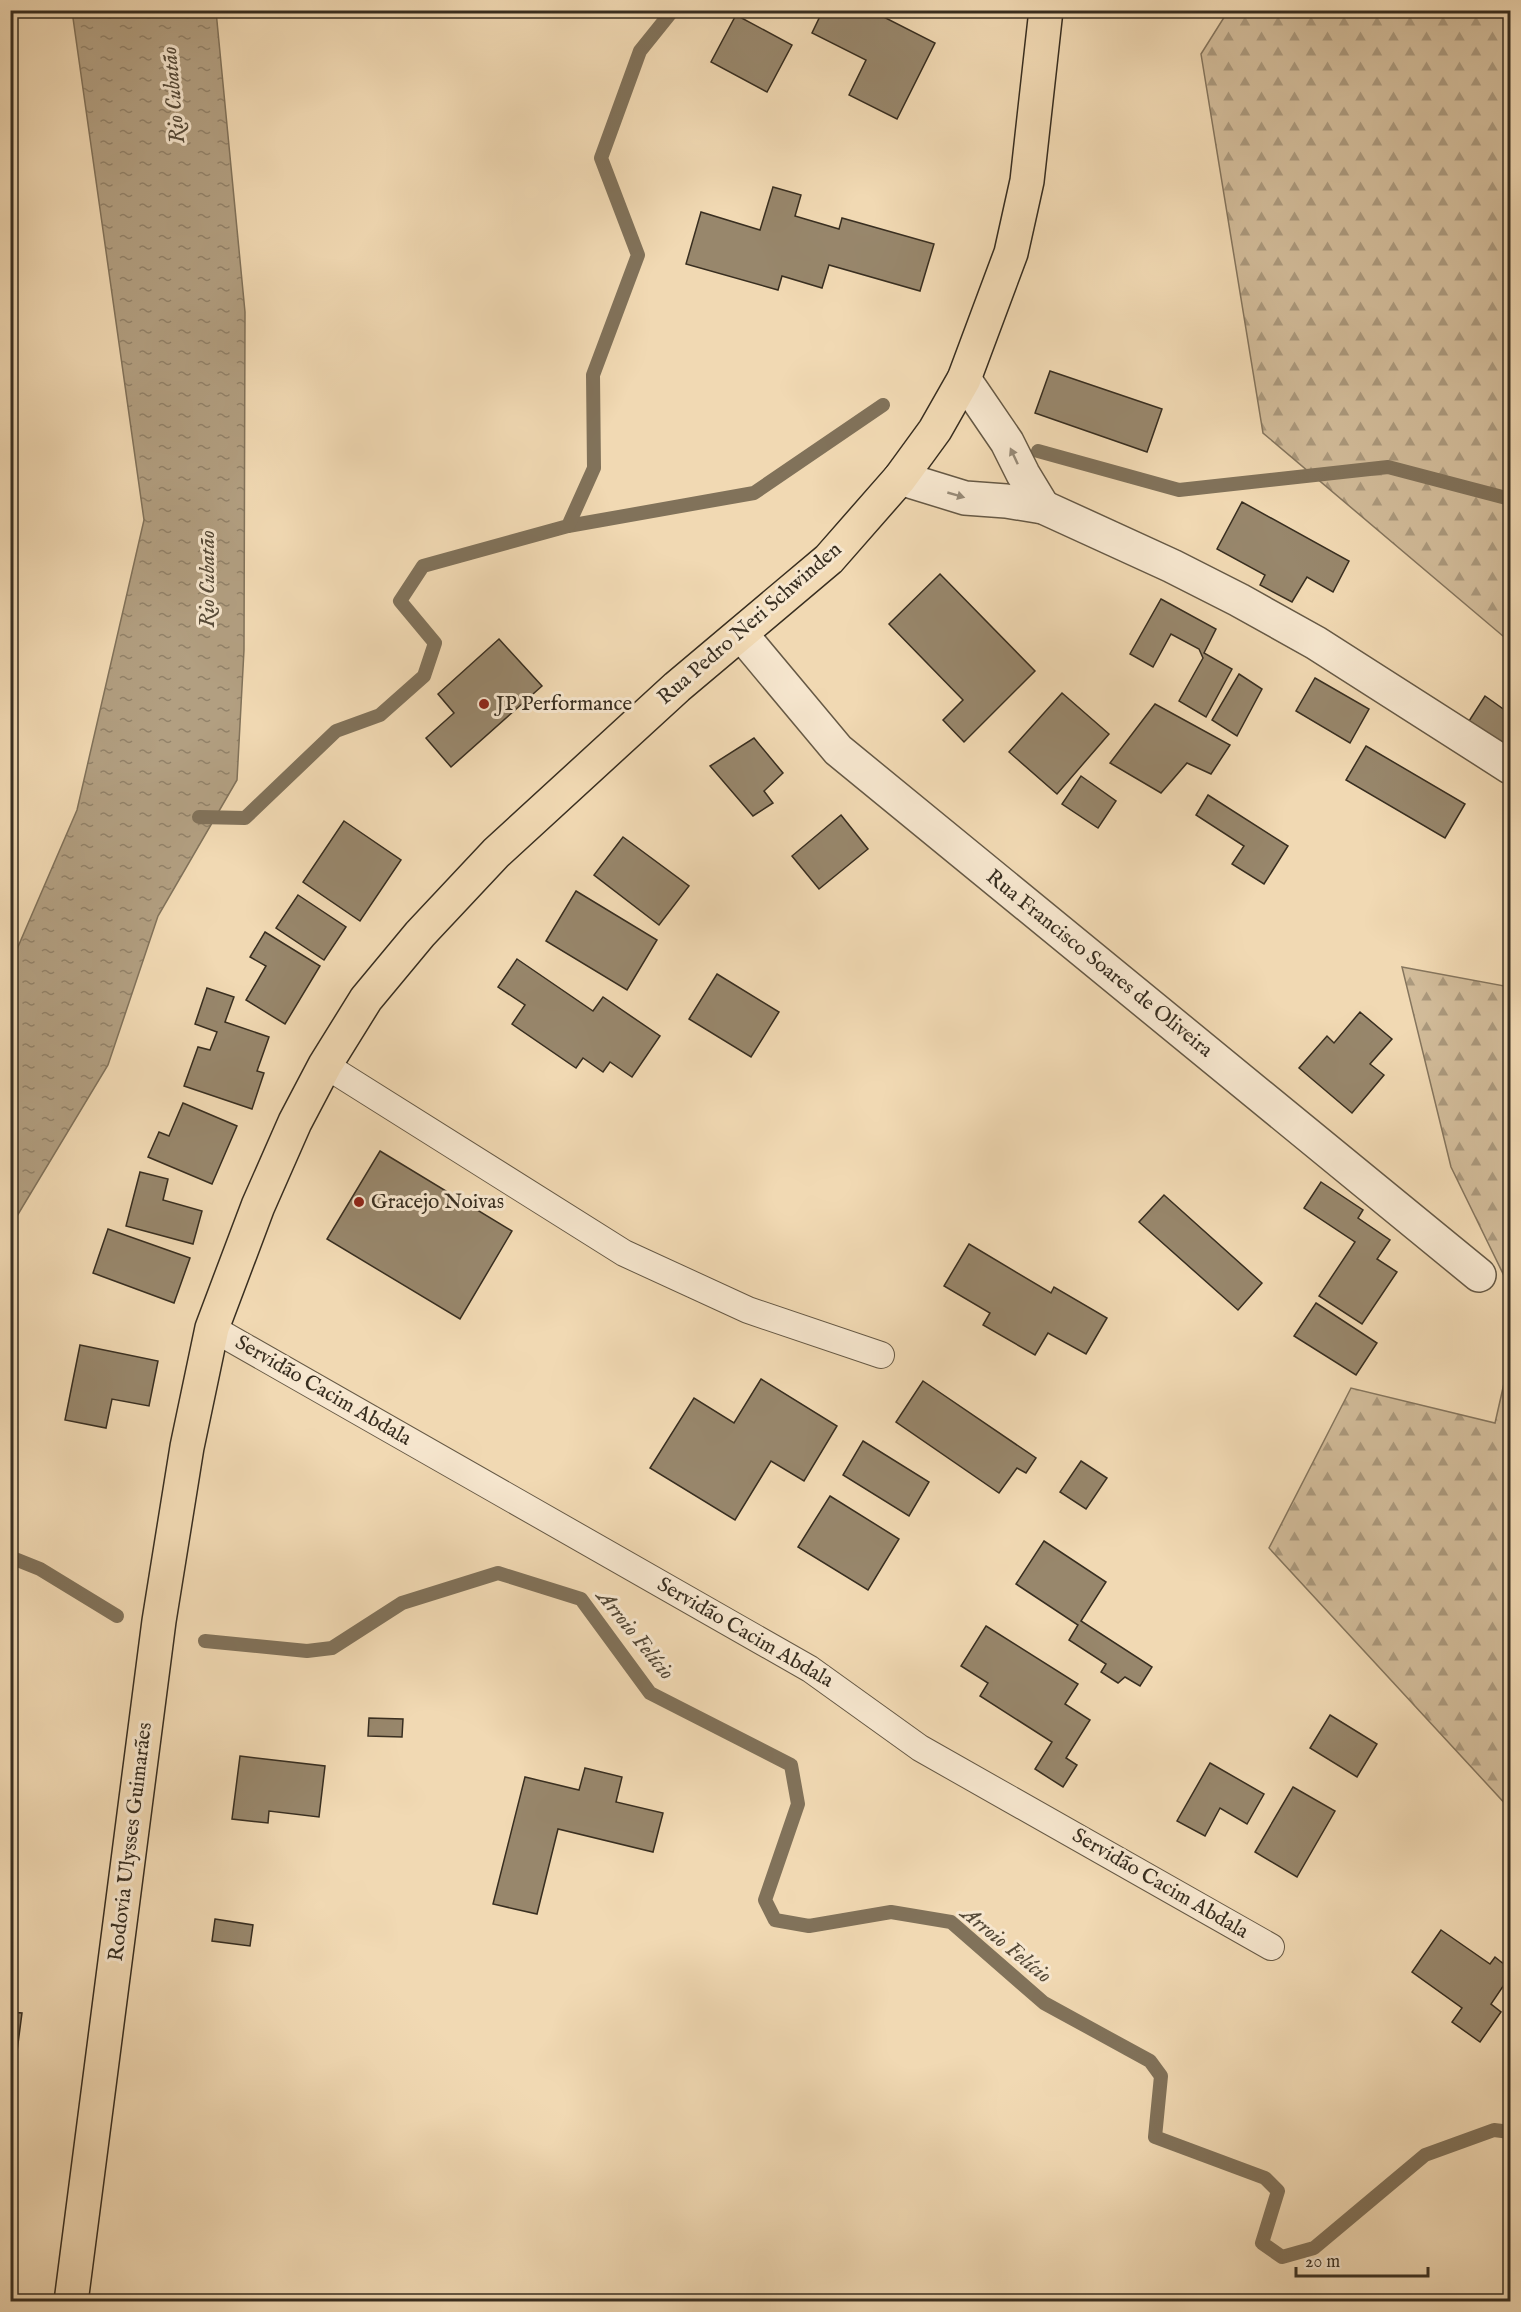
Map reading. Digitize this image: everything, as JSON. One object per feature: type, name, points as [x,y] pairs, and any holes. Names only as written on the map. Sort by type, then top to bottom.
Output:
[{"type":"highway","name":"Rua Pedro Neri Schwinden","points":[[200,1384],[212,1328],[258,1206],[295,1122],[325,1065],[366,999],[420,934],[496,853],[677,687],[829,559],[900,478],[935,430],[964,379],[1011,253],[1027,181],[1046,10]]},
{"type":"highway","name":"Rodovia Ulysses Guimarães","points":[[71,2301],[159,1621],[187,1447],[200,1384]]},
{"type":"street","points":[[964,379],[1007,442],[1043,507]]},
{"type":"street","points":[[900,478],[965,498],[1043,507],[1172,567],[1249,605],[1316,643],[1510,766]]},
{"type":"street","name":"Rua Francisco Soares de Oliveira","points":[[741,634],[838,750],[1479,1275]]},
{"type":"lane","points":[[325,1065],[624,1253],[748,1310],[881,1355]]},
{"type":"lane","name":"Servidão Cacim Abdala","points":[[212,1328],[800,1663],[840,1689],[920,1748],[1271,1947]]},
{"type":"green space","points":[[1228,11],[1510,11],[1510,642],[1263,433],[1201,54]]},
{"type":"green space","points":[[1402,967],[1510,987],[1510,1288],[1451,1167]]},
{"type":"green space","points":[[1510,1357],[1510,1809],[1269,1548],[1351,1388],[1495,1423]]},
{"type":"water","name":"Rio Cubatão","points":[[72,11],[216,11],[245,312],[244,650],[237,780],[158,916],[108,1065],[11,1226],[11,963],[77,810],[144,520]]},
{"type":"building","points":[[823,10],[870,10],[935,43],[897,119],[849,95],[866,60],[812,33]]},
{"type":"building","points":[[736,15],[792,45],[767,92],[711,62]]},
{"type":"building","points":[[773,187],[801,195],[795,216],[839,229],[842,218],[934,244],[920,291],[829,265],[822,288],[782,276],[778,290],[686,264],[701,212],[760,230]]},
{"type":"building","points":[[1050,371],[1162,409],[1147,452],[1035,413]]},
{"type":"building","points":[[1242,502],[1349,561],[1333,592],[1307,577],[1292,602],[1260,585],[1265,575],[1217,549]]},
{"type":"building","points":[[940,574],[1035,671],[964,742],[943,720],[963,700],[889,624]]},
{"type":"building","points":[[1161,599],[1216,629],[1204,653],[1232,669],[1206,717],[1179,701],[1203,658],[1199,649],[1171,634],[1153,667],[1130,654]]},
{"type":"building","name":"JP Performance","points":[[499,639],[542,686],[451,767],[426,738],[454,713],[438,694]]},
{"type":"building","points":[[1239,674],[1262,689],[1237,736],[1212,720]]},
{"type":"building","points":[[1315,678],[1369,709],[1350,743],[1296,711]]},
{"type":"building","points":[[1062,693],[1109,734],[1057,794],[1009,752]]},
{"type":"building","points":[[1485,696],[1509,713],[1510,710],[1510,748],[1469,721]]},
{"type":"building","points":[[1155,704],[1230,745],[1211,774],[1187,763],[1161,793],[1110,763]]},
{"type":"building","points":[[754,738],[783,773],[764,791],[773,803],[753,816],[710,766]]},
{"type":"building","points":[[1366,746],[1465,804],[1445,838],[1346,780]]},
{"type":"building","points":[[1081,776],[1116,801],[1098,828],[1062,804]]},
{"type":"building","points":[[1208,795],[1288,846],[1264,884],[1232,864],[1244,846],[1196,815]]},
{"type":"building","points":[[841,815],[868,849],[819,889],[792,856]]},
{"type":"building","points":[[344,821],[401,860],[360,921],[303,882]]},
{"type":"building","points":[[623,837],[689,886],[659,925],[594,875]]},
{"type":"building","points":[[576,891],[657,940],[627,990],[546,941]]},
{"type":"building","points":[[298,895],[346,927],[324,960],[276,928]]},
{"type":"building","points":[[265,932],[320,966],[285,1024],[246,1000],[266,966],[250,957]]},
{"type":"building","points":[[517,959],[593,1011],[603,997],[660,1036],[632,1077],[610,1062],[603,1072],[583,1058],[576,1068],[512,1024],[525,1005],[498,987]]},
{"type":"building","points":[[717,974],[779,1012],[751,1057],[689,1019]]},
{"type":"building","points":[[207,988],[234,997],[225,1022],[269,1037],[257,1071],[264,1073],[252,1109],[184,1086],[198,1047],[210,1050],[217,1032],[195,1024]]},
{"type":"building","points":[[1360,1012],[1392,1039],[1370,1064],[1384,1075],[1352,1113],[1299,1068],[1327,1036],[1334,1043]]},
{"type":"building","points":[[183,1103],[237,1126],[212,1184],[148,1157],[159,1132],[169,1136]]},
{"type":"building","points":[[380,1151],[512,1231],[460,1319],[327,1239]]},
{"type":"building","points":[[140,1172],[168,1179],[163,1200],[202,1211],[193,1244],[126,1226]]},
{"type":"building","points":[[1321,1182],[1363,1210],[1358,1218],[1390,1240],[1377,1259],[1397,1272],[1362,1324],[1319,1296],[1355,1242],[1304,1208]]},
{"type":"building","points":[[1164,1195],[1262,1283],[1238,1310],[1139,1222]]},
{"type":"building","points":[[108,1229],[190,1258],[174,1303],[93,1273]]},
{"type":"building","points":[[969,1244],[1051,1293],[1054,1287],[1107,1318],[1086,1354],[1048,1333],[1035,1355],[983,1325],[990,1313],[944,1286]]},
{"type":"building","points":[[1316,1303],[1377,1343],[1356,1375],[1294,1336]]},
{"type":"building","points":[[80,1345],[158,1361],[149,1406],[112,1399],[106,1428],[65,1420]]},
{"type":"building","points":[[761,1379],[837,1426],[804,1481],[771,1461],[735,1520],[650,1468],[694,1398],[734,1423]]},
{"type":"building","points":[[923,1381],[1036,1458],[1026,1473],[1017,1468],[999,1493],[896,1422]]},
{"type":"building","points":[[863,1441],[929,1482],[909,1516],[843,1475]]},
{"type":"building","points":[[1081,1461],[1107,1478],[1086,1509],[1060,1492]]},
{"type":"building","points":[[830,1496],[899,1539],[868,1590],[798,1547]]},
{"type":"building","points":[[1044,1541],[1106,1582],[1081,1621],[1152,1667],[1140,1686],[1125,1677],[1118,1683],[1101,1672],[1106,1664],[1069,1640],[1078,1625],[1016,1584]]},
{"type":"building","points":[[986,1626],[1078,1684],[1065,1704],[1090,1720],[1066,1758],[1077,1765],[1063,1787],[1035,1769],[1052,1742],[980,1696],[988,1683],[961,1666]]},
{"type":"building","points":[[1330,1715],[1377,1744],[1357,1777],[1310,1748]]},
{"type":"building","points":[[369,1718],[403,1719],[402,1737],[368,1736]]},
{"type":"building","points":[[240,1756],[325,1766],[319,1817],[269,1811],[268,1823],[232,1819]]},
{"type":"building","points":[[1210,1763],[1264,1794],[1247,1824],[1220,1808],[1205,1836],[1177,1821]]},
{"type":"building","points":[[585,1768],[622,1777],[616,1802],[663,1813],[653,1852],[558,1829],[537,1914],[493,1904],[525,1777],[579,1790]]},
{"type":"building","points":[[1293,1787],[1335,1811],[1297,1877],[1255,1852]]},
{"type":"building","points":[[215,1919],[253,1925],[250,1946],[212,1941]]},
{"type":"building","points":[[1441,1930],[1490,1964],[1495,1957],[1510,1969],[1510,1976],[1491,2004],[1501,2012],[1480,2042],[1452,2022],[1462,2008],[1412,1972]]},
{"type":"building","points":[[10,2012],[22,2013],[11,2097],[10,2097]]},
{"type":"waterway","points":[[199,817],[245,818],[336,731],[380,715],[424,676],[435,643],[400,601],[423,566],[568,526],[594,468],[593,375],[638,255],[601,158],[640,51],[673,10]]},
{"type":"waterway","points":[[568,526],[754,493],[883,405]]},
{"type":"waterway","points":[[1038,451],[1179,490],[1388,467],[1510,499]]},
{"type":"waterway","name":"Arroio Felício","points":[[10,1557],[40,1569],[117,1616]]},
{"type":"waterway","name":"Arroio Felício","points":[[205,1641],[307,1651],[332,1648],[402,1603],[498,1573],[581,1599],[650,1693],[791,1765],[798,1804],[765,1900],[775,1920],[809,1926],[891,1912],[951,1922],[1044,2003],[1150,2061],[1161,2076],[1155,2137],[1265,2178],[1278,2191],[1262,2243],[1282,2257],[1314,2248],[1425,2155],[1494,2130],[1510,2132]]},
{"type":"place","name":"JP Performance","points":[[484,704]]},
{"type":"place","name":"Gracejo Noivas","points":[[359,1202]]}]
